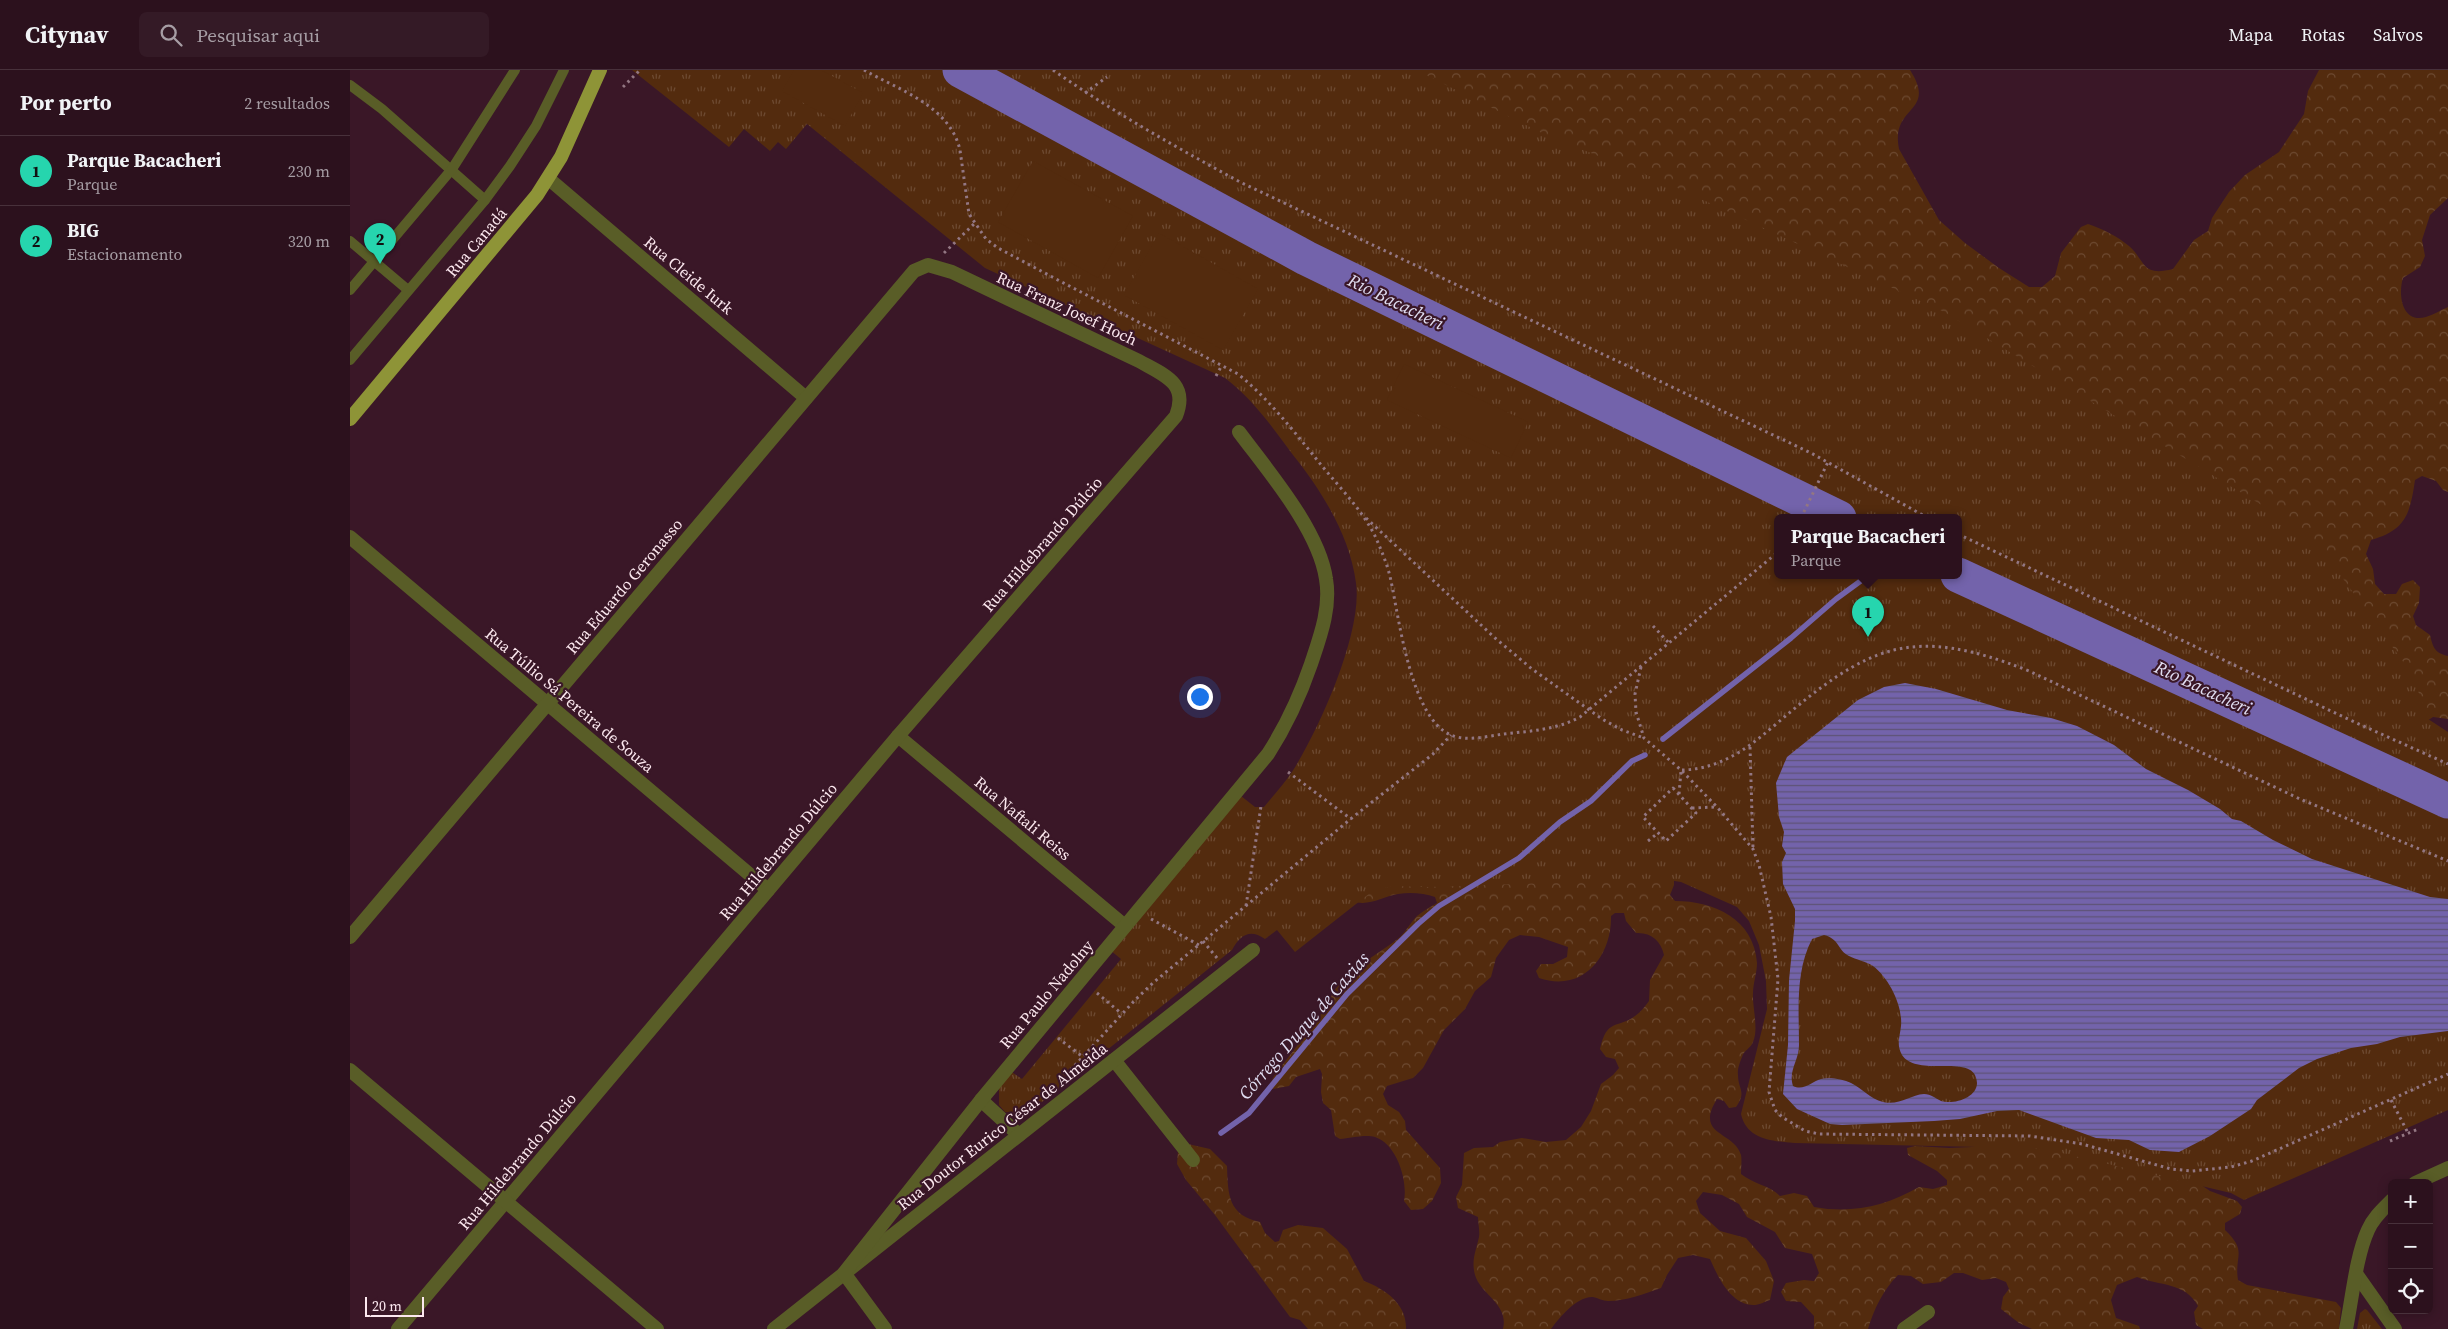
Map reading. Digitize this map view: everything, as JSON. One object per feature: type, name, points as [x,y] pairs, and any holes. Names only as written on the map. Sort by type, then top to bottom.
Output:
[{"type":"main road","name":"Rua Canadá","points":[[350,419],[521,216],[549,179],[574,132],[600,70]]},
{"type":"street","name":"Rua Cleide Iurk","points":[[549,179],[806,398]]},
{"type":"street","name":"Rua Eduardo Geronasso","points":[[350,937],[914,271],[928,265]]},
{"type":"street","name":"Rua Franz Josef Hoch","points":[[928,265],[952,272],[1139,361],[1176,385],[1181,396]]},
{"type":"street","name":"Rua Hildebrando Dúlcio","points":[[398,1329],[898,736],[1176,416],[1181,396]]},
{"type":"street","name":"Rua Paulo Nadolny","points":[[844,1273],[981,1100],[1256,769],[1278,738],[1303,687],[1322,628],[1327,604],[1326,579],[1316,549],[1293,505],[1239,432]]},
{"type":"street","name":"Rua Túllio Sá Pereira de Souza","points":[[350,537],[768,890]]},
{"type":"street","name":"Rua Naftali Reiss","points":[[898,736],[1125,926]]},
{"type":"street","name":"Rua Doutor Eurico César de Almeida","points":[[774,1329],[1253,950]]},
{"type":"street","points":[[1114,1060],[1193,1160]]},
{"type":"street","points":[[350,1070],[657,1329]]},
{"type":"street","points":[[981,1100],[1019,1135]]},
{"type":"street","points":[[2424,1179],[2448,1168]]},
{"type":"street","points":[[2346,1329],[2368,1230],[2378,1214],[2388,1204]]},
{"type":"street","points":[[844,1273],[885,1329]]},
{"type":"street","points":[[2357,1275],[2395,1329]]},
{"type":"street","points":[[1904,1329],[1928,1312]]},
{"type":"lane","points":[[350,290],[452,169],[515,70]]},
{"type":"lane","points":[[350,360],[485,200],[536,126],[564,70]]},
{"type":"lane","points":[[350,85],[452,169],[485,200]]},
{"type":"lane","points":[[350,241],[408,290]]},
{"type":"path","points":[[1053,70],[1086,93],[1158,136],[1274,199],[1828,462],[1921,514]]},
{"type":"path","points":[[623,88],[637,71]]},
{"type":"path","points":[[1086,93],[1107,77]]},
{"type":"path","points":[[941,256],[974,224]]},
{"type":"path","points":[[1216,376],[1222,365]]},
{"type":"path","points":[[1803,514],[1828,462]]},
{"type":"path","points":[[1365,517],[1495,638],[1532,669],[1622,730],[1644,738],[1681,770],[1717,807],[1753,849]]},
{"type":"path","points":[[1962,536],[2350,720],[2448,764]]},
{"type":"path","points":[[1066,1075],[1154,982],[1351,819],[1433,754],[1451,735],[1473,738],[1555,728],[1580,717],[1774,555]]},
{"type":"path","points":[[1653,626],[1669,643]]},
{"type":"path","points":[[1681,770],[1706,768],[1750,746],[1817,689],[1862,661],[1884,652],[1906,648],[1950,647],[1996,658],[2030,671],[2300,799],[2448,861]]},
{"type":"path","points":[[1642,667],[1637,681],[1636,703],[1639,725],[1644,738]]},
{"type":"path","points":[[1750,746],[1753,849],[1769,904],[1778,979],[1769,1092],[1775,1110],[1782,1117],[1805,1131],[1834,1135],[2030,1136],[2082,1144],[2171,1169],[2210,1171],[2252,1161],[2448,1074]]},
{"type":"path","points":[[1678,794],[1681,770]]},
{"type":"path","points":[[1288,772],[1351,819]]},
{"type":"path","points":[[1673,788],[1678,794],[1696,813],[1666,841],[1643,817],[1673,788]]},
{"type":"path","points":[[1246,906],[1262,806]]},
{"type":"path","points":[[1692,808],[1717,807]]},
{"type":"path","points":[[1648,841],[1658,833]]},
{"type":"path","points":[[1144,915],[1199,944]]},
{"type":"path","points":[[1204,941],[1218,958]]},
{"type":"path","points":[[1097,993],[1122,1014]]},
{"type":"path","points":[[1058,1038],[1083,1057]]},
{"type":"path","points":[[2391,1100],[2408,1133]]},
{"type":"path","points":[[2390,1141],[2418,1129]]},
{"type":"green space","points":[[632,70],[1416,70],[1548,136],[1669,184],[1944,312],[2283,518],[2318,544],[2412,674],[2428,719],[2448,732],[2448,1110],[2244,1200],[2231,1193],[2053,1151],[2028,1148],[1795,1143],[1769,1140],[1749,1129],[1744,1123],[1741,1114],[1767,1009],[1766,981],[1759,945],[1749,921],[1737,907],[1681,882],[1662,879],[1429,887],[1391,886],[1370,893],[1295,952],[1277,930],[1265,939],[1255,934],[1246,935],[1238,940],[1232,950],[1032,1110],[1023,1114],[1005,1112],[999,1105],[999,1088],[1010,1071],[1022,1079],[1121,959],[1110,950],[1241,796],[1255,807],[1264,807],[1292,772],[1326,707],[1346,653],[1353,627],[1356,603],[1356,583],[1353,565],[1348,548],[1333,515],[1304,469],[1262,414],[1225,378],[985,268],[807,124],[786,149],[778,142],[770,151],[744,129],[729,147]]},
{"type":"green space","points":[[794,70],[821,70],[863,93],[845,126],[782,91]]},
{"type":"green space","points":[[1199,70],[1910,70],[1917,84],[1919,95],[1901,124],[1898,134],[1899,149],[1939,220],[1965,243],[1999,268],[2029,287],[2042,287],[2055,276],[2061,253],[2081,227],[2088,224],[2110,233],[2124,242],[2149,269],[2163,271],[2173,269],[2194,240],[2208,231],[2212,218],[2229,192],[2245,175],[2279,152],[2304,114],[2308,91],[2319,70],[2448,70],[2448,198],[2430,215],[2422,240],[2425,256],[2420,267],[2403,278],[2401,299],[2406,312],[2418,318],[2426,317],[2448,307],[2448,492],[2443,490],[2436,481],[2422,476],[2415,480],[2411,502],[2404,519],[2392,531],[2371,540],[2366,554],[2373,569],[2375,584],[2384,594],[2396,594],[2402,584],[2413,580],[2420,587],[2419,603],[2413,616],[2416,625],[2430,635],[2437,651],[2448,656],[2448,719],[2433,717],[2421,725],[1962,520],[1962,514],[1951,514]]},
{"type":"green space","points":[[1033,161],[1133,216],[1098,278],[998,222]]},
{"type":"green space","points":[[1159,233],[1258,289],[1223,350],[1124,295]]},
{"type":"green space","points":[[1404,364],[1528,422],[1511,458],[1387,400]]},
{"type":"green space","points":[[1674,873],[1674,885],[1670,895],[1675,901],[1704,904],[1730,916],[1740,924],[1754,948],[1757,963],[1753,993],[1755,1037],[1751,1046],[1743,1055],[1738,1068],[1741,1097],[1736,1107],[1729,1108],[1724,1101],[1717,1099],[1711,1111],[1710,1120],[1718,1132],[1737,1147],[1741,1155],[1741,1174],[1771,1189],[1780,1196],[1794,1193],[1807,1196],[1814,1207],[1842,1210],[1881,1204],[1919,1187],[1933,1189],[1947,1185],[1947,1180],[1937,1171],[1908,1155],[1907,1148],[1915,1146],[1949,1148],[1972,1147],[1986,1143],[2030,1144],[2194,1180],[2210,1191],[2237,1201],[2242,1207],[2240,1214],[2225,1223],[2225,1230],[2232,1237],[2238,1249],[2238,1280],[2247,1285],[2336,1302],[2341,1308],[2339,1329],[2203,1329],[2196,1325],[2194,1312],[2198,1306],[2193,1298],[2171,1286],[2137,1277],[2117,1285],[2111,1300],[2116,1318],[2139,1326],[2140,1329],[2032,1329],[2019,1323],[2001,1309],[2003,1297],[2009,1289],[2006,1282],[1996,1278],[1982,1280],[1963,1273],[1954,1273],[1941,1282],[1923,1284],[1911,1276],[1898,1275],[1880,1300],[1868,1329],[1814,1329],[1814,1316],[1801,1302],[1786,1301],[1781,1292],[1786,1283],[1804,1280],[1814,1281],[1819,1273],[1812,1254],[1785,1248],[1775,1232],[1747,1217],[1739,1204],[1722,1195],[1703,1192],[1696,1201],[1700,1213],[1720,1231],[1746,1238],[1766,1261],[1774,1281],[1770,1300],[1755,1305],[1739,1301],[1732,1296],[1721,1282],[1710,1259],[1693,1255],[1678,1258],[1661,1288],[1621,1300],[1604,1301],[1593,1297],[1581,1300],[1569,1308],[1551,1329],[1503,1329],[1504,1320],[1502,1313],[1478,1282],[1475,1275],[1474,1260],[1479,1235],[1478,1217],[1458,1208],[1456,1197],[1462,1185],[1464,1153],[1474,1148],[1493,1147],[1500,1142],[1522,1138],[1546,1142],[1566,1140],[1581,1127],[1591,1111],[1601,1084],[1619,1068],[1615,1059],[1606,1057],[1600,1049],[1606,1033],[1609,1028],[1635,1016],[1649,1001],[1650,980],[1664,955],[1658,942],[1651,936],[1636,933],[1626,921],[1624,913],[1615,913],[1611,916],[1610,931],[1606,945],[1592,968],[1581,976],[1569,980],[1555,981],[1539,978],[1536,971],[1541,964],[1553,964],[1567,957],[1568,947],[1539,937],[1520,935],[1509,940],[1496,958],[1491,977],[1475,991],[1465,1009],[1444,1030],[1423,1068],[1413,1078],[1387,1086],[1383,1094],[1388,1105],[1399,1112],[1405,1121],[1406,1130],[1440,1168],[1441,1183],[1432,1201],[1423,1209],[1411,1210],[1404,1201],[1404,1184],[1399,1164],[1395,1155],[1383,1141],[1371,1136],[1340,1139],[1335,1136],[1331,1110],[1323,1103],[1321,1092],[1322,1074],[1320,1069],[1296,1077],[1289,1086],[1273,1089],[1270,1085],[1274,1076],[1328,1005],[1332,994],[1339,984],[1358,967],[1400,937],[1417,916],[1437,903],[1435,897],[1412,893],[1398,894],[1364,903],[1352,901],[1361,885]]},
{"type":"green space","points":[[1188,1144],[1210,1149],[1227,1166],[1229,1195],[1236,1209],[1249,1219],[1260,1222],[1265,1233],[1275,1242],[1279,1241],[1283,1230],[1298,1225],[1323,1228],[1347,1249],[1364,1281],[1380,1288],[1399,1305],[1403,1312],[1406,1329],[1308,1329],[1300,1320],[1290,1317],[1215,1215],[1186,1180],[1177,1164],[1178,1151]]},
{"type":"green space","points":[[2365,1309],[2382,1329],[2357,1329],[2360,1313]]},
{"type":"shaded area","points":[[1905,683],[1936,689],[2007,710],[2051,718],[2077,726],[2114,745],[2146,769],[2188,790],[2220,809],[2232,819],[2241,821],[2273,840],[2312,859],[2430,897],[2448,899],[2448,1031],[2400,1037],[2377,1044],[2351,1048],[2317,1059],[2299,1068],[2257,1100],[2251,1109],[2210,1136],[2179,1152],[2150,1150],[2129,1140],[2096,1138],[2019,1110],[1997,1111],[1960,1119],[1842,1125],[1830,1124],[1797,1109],[1783,1094],[1788,1045],[1789,980],[1795,909],[1783,884],[1782,862],[1786,853],[1782,846],[1784,832],[1779,817],[1776,783],[1787,757],[1858,700],[1884,687]],"holes":[[[1824,935],[1836,942],[1845,954],[1867,963],[1879,971],[1894,993],[1900,1010],[1899,1044],[1902,1055],[1910,1062],[1920,1065],[1967,1068],[1974,1074],[1977,1083],[1973,1093],[1964,1099],[1952,1102],[1941,1101],[1931,1095],[1924,1094],[1889,1103],[1878,1101],[1855,1085],[1840,1079],[1824,1078],[1804,1087],[1793,1086],[1792,1075],[1799,1051],[1799,991],[1803,965],[1812,939]]]},
{"type":"waterway","name":"Rio Bacacheri","points":[[960,70],[1306,258],[1831,514]]},
{"type":"waterway","name":"Rio Bacacheri","points":[[1962,577],[2448,801]]},
{"type":"waterway","name":"Córrego Duque de Caxias","points":[[1663,739],[1791,638],[1836,599],[1865,579]]},
{"type":"waterway","name":"Córrego Duque de Caxias","points":[[1221,1133],[1249,1113],[1347,994],[1418,924],[1439,906],[1519,858],[1560,822],[1591,801],[1632,761],[1645,755]]},
{"type":"place","name":"BIG","points":[[380,264]]},
{"type":"place","name":"Parque Bacacheri","points":[[1868,637]]}]
